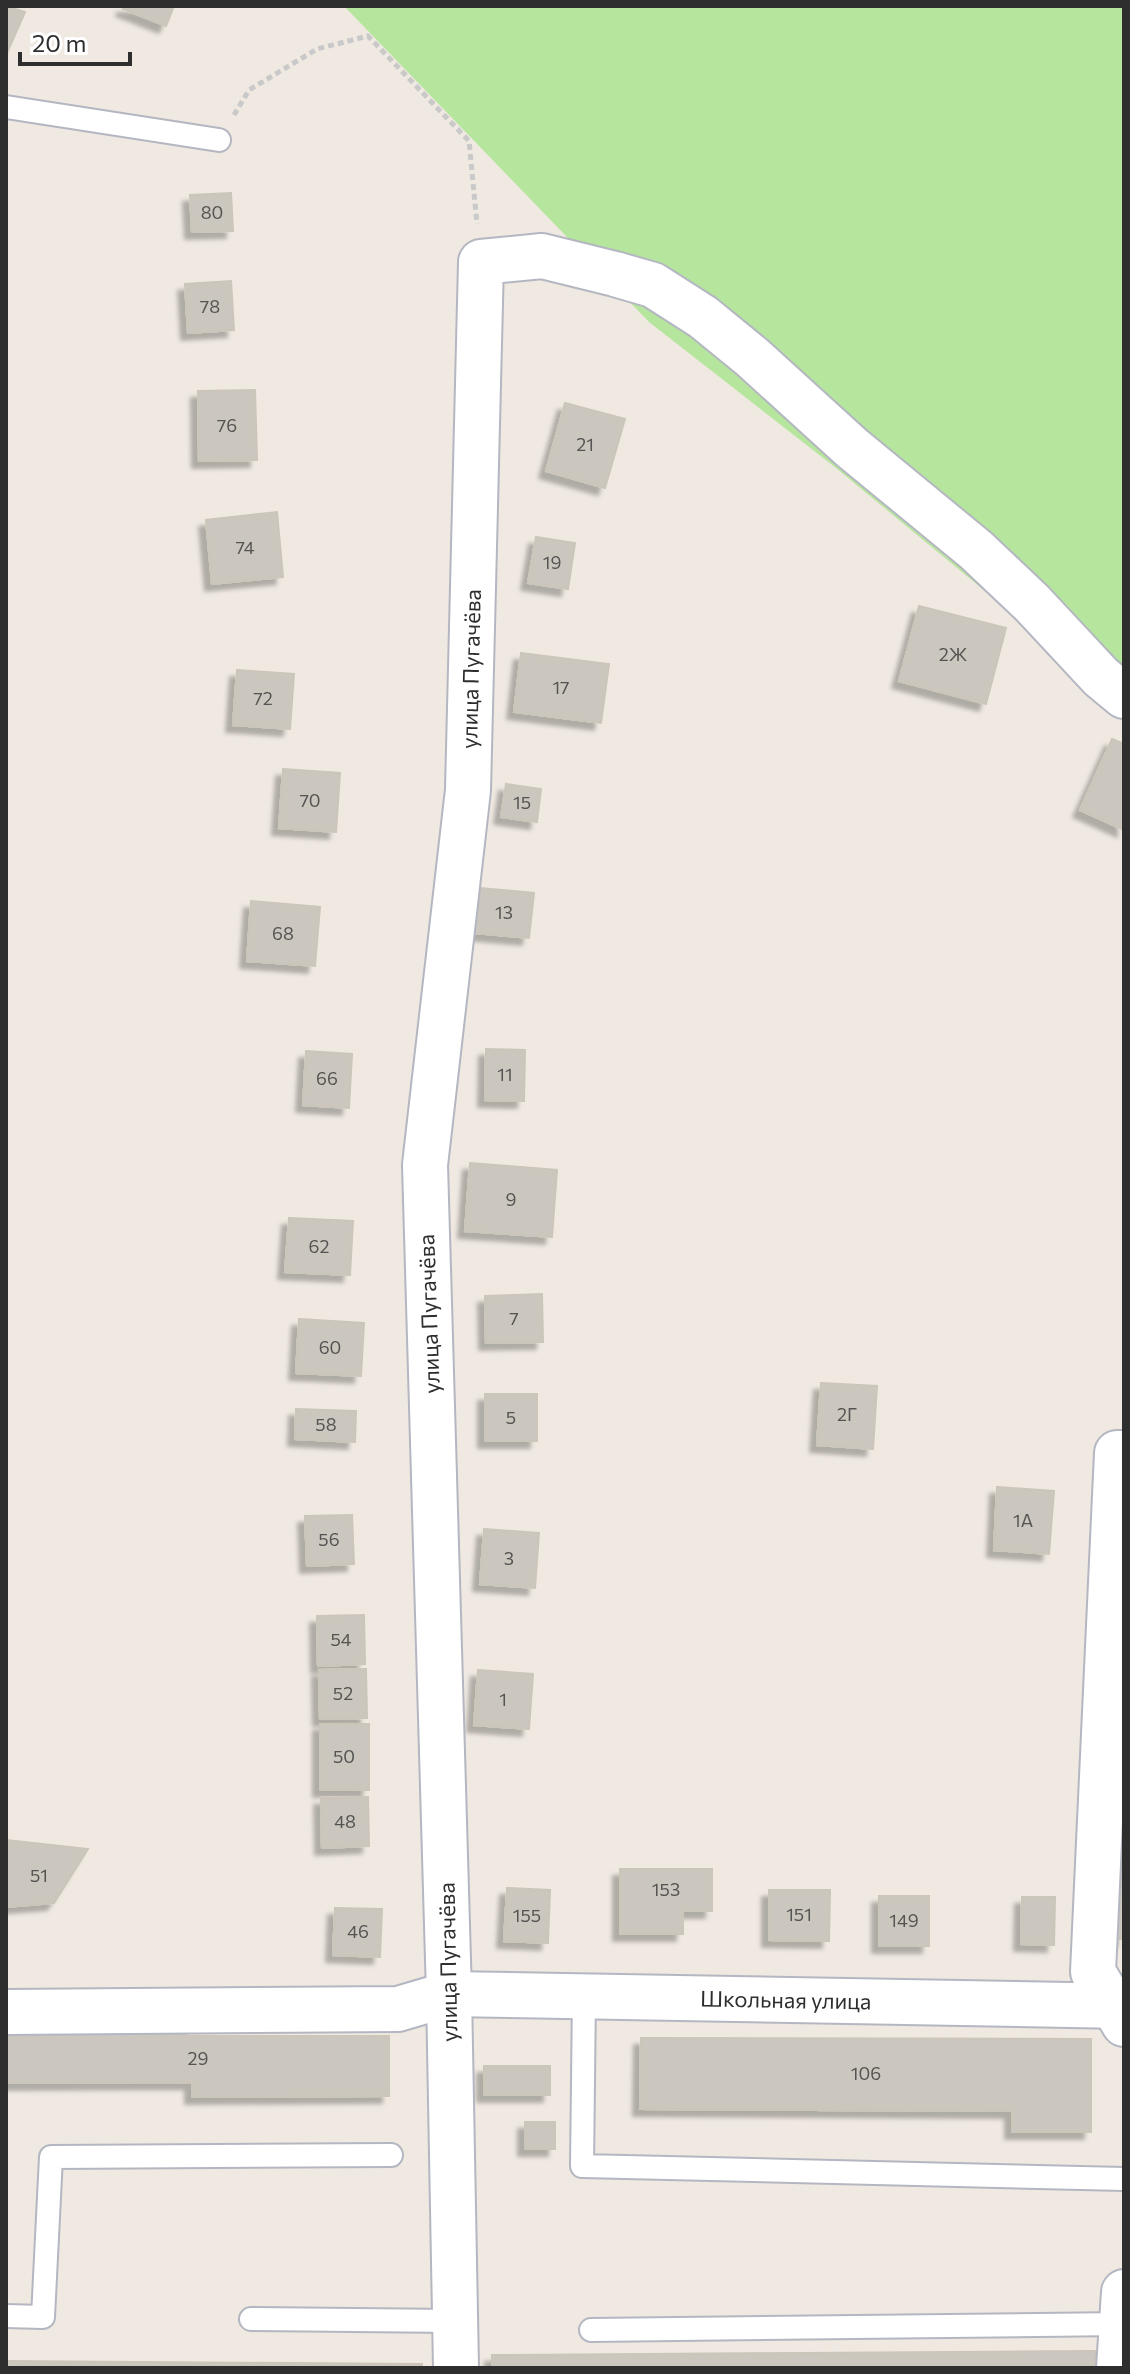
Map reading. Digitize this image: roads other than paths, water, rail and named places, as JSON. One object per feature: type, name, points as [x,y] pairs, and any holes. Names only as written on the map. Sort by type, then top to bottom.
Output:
[{"type":"street","name":"улица Пугачёва","points":[[456,2368],[449,1994],[425,1165],[468,790],[481,262],[542,256],[615,274],[653,285],[703,317],[852,448],[976,550],[1032,603],[1101,677],[1124,696]]},
{"type":"street","points":[[1121,1453],[1093,1972],[1121,2012]]},
{"type":"street","name":"Школьная улица","points":[[6,2012],[398,2009],[449,1994],[1121,2012]]},
{"type":"street","points":[[1119,2368],[1123,2314]]},
{"type":"lane","points":[[6,107],[219,140]]},
{"type":"lane","points":[[584,1996],[582,2166],[1124,2179]]},
{"type":"lane","points":[[6,2316],[43,2317],[51,2157],[391,2155]]},
{"type":"lane","points":[[591,2330],[1123,2314]]},
{"type":"lane","points":[[251,2319],[455,2321]]}]
